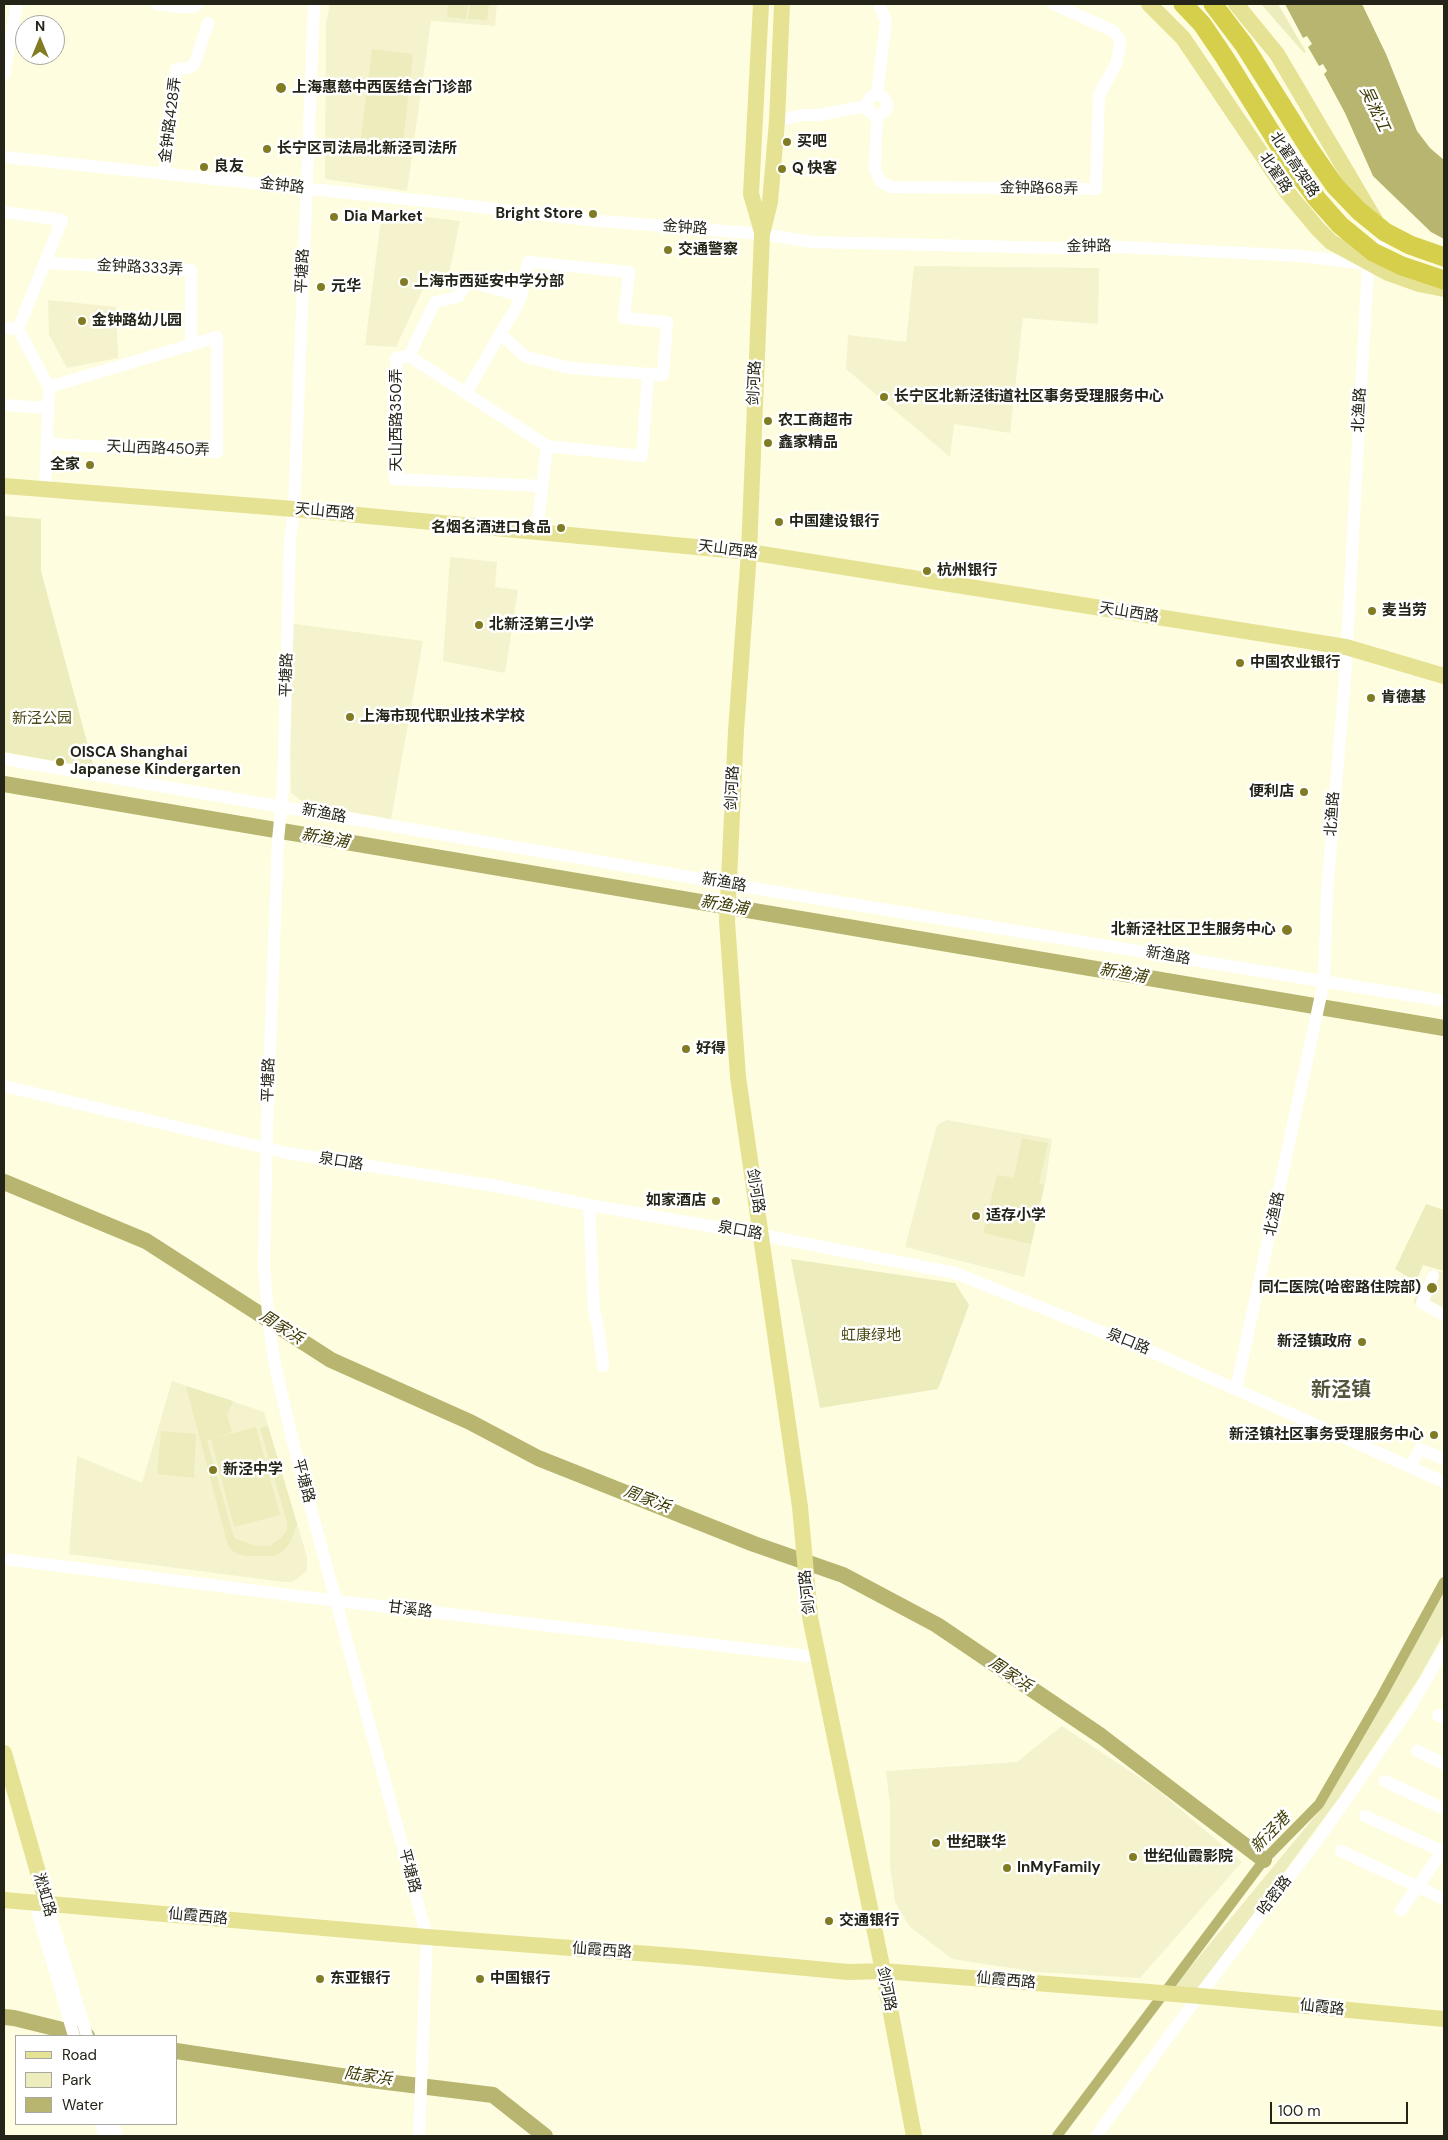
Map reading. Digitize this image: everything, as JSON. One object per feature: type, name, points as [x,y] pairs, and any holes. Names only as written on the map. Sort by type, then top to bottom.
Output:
[{"type":"highway","name":"北翟高架路","points":[[1184,4],[1202,24],[1289,161],[1317,199],[1340,225],[1373,252],[1402,266],[1444,280]]},
{"type":"highway","name":"北翟高架路","points":[[1213,4],[1244,45],[1335,186],[1359,211],[1385,232],[1410,245],[1444,257]]},
{"type":"main road","name":"剑河路","points":[[761,4],[751,194],[762,234]]},
{"type":"main road","points":[[762,234],[771,4]]},
{"type":"main road","name":"剑河路","points":[[782,4],[778,121],[770,202],[762,234],[749,552],[736,731],[727,922],[738,1077],[800,1507],[810,1617],[914,2136]]},
{"type":"main road","name":"北翟路","points":[[1149,4],[1183,38],[1287,192],[1331,242],[1368,264],[1418,284],[1444,290]]},
{"type":"main road","points":[[1236,4],[1277,54],[1371,215],[1387,237],[1421,257],[1444,263]]},
{"type":"main road","name":"天山西路","points":[[4,486],[294,509],[749,552],[1346,647],[1444,676]]},
{"type":"main road","name":"淞虹路","points":[[4,1753],[41,1904]]},
{"type":"main road","name":"淞虹路","points":[[4,1794],[41,1904]]},
{"type":"main road","name":"仙霞西路","points":[[4,1900],[848,1972],[882,1971],[1200,1996]]},
{"type":"main road","name":"仙霞路","points":[[1200,1996],[1444,2019]]},
{"type":"street","points":[[4,75],[17,4]]},
{"type":"street","points":[[157,4],[194,7],[198,4]]},
{"type":"street","name":"平塘路","points":[[314,4],[294,509],[290,541],[283,780],[278,840],[264,1267],[269,1326],[275,1366],[302,1474],[427,1937],[419,2136]]},
{"type":"street","name":"金钟路68弄","points":[[878,4],[886,21],[877,95],[885,99],[887,106],[885,112],[872,111],[875,169],[880,181],[890,187],[1096,190],[1099,95],[1116,64],[1120,46],[1119,38],[1113,31],[1054,4]]},
{"type":"street","name":"金钟路428弄","points":[[164,173],[176,69],[190,68],[195,63],[208,23]]},
{"type":"street","points":[[778,121],[802,115],[872,111],[870,99],[877,95]]},
{"type":"street","name":"金钟路","points":[[4,157],[454,204],[580,220],[762,234],[812,242],[1058,248],[1102,246],[1302,256],[1368,264]]},
{"type":"street","points":[[4,212],[62,220],[18,329],[49,387],[45,489]]},
{"type":"street","points":[[1368,264],[1387,237]]},
{"type":"street","points":[[466,393],[500,334],[522,296],[528,262],[628,272],[624,318],[668,322],[663,375],[570,368],[526,357],[500,334]]},
{"type":"street","name":"金钟路333弄","points":[[44,263],[191,270],[190,344]]},
{"type":"street","name":"北渔路","points":[[1236,1389],[1324,981],[1327,893],[1346,647],[1368,264]]},
{"type":"street","points":[[409,356],[436,302],[458,297],[468,281],[522,296]]},
{"type":"street","points":[[4,328],[18,329]]},
{"type":"street","name":"天山西路450弄","points":[[48,444],[217,452],[217,336],[49,387]]},
{"type":"street","name":"天山西路350弄","points":[[541,486],[395,479],[398,400],[396,358],[409,356],[547,446],[642,456],[648,374]]},
{"type":"street","points":[[4,405],[49,408]]},
{"type":"street","points":[[537,531],[547,446]]},
{"type":"street","name":"新渔路","points":[[4,759],[280,812],[390,827],[1444,1002]]},
{"type":"street","name":"泉口路","points":[[4,1086],[268,1149],[496,1186],[955,1273],[1152,1352],[1444,1482]]},
{"type":"street","points":[[589,1205],[594,1312],[598,1327],[602,1366]]},
{"type":"street","points":[[1433,1276],[1422,1303],[1444,1315]]},
{"type":"street","points":[[1410,1467],[1420,1449],[1444,1459]]},
{"type":"street","name":"甘溪路","points":[[4,1559],[337,1601],[817,1657]]},
{"type":"street","name":"哈密路","points":[[1096,2136],[1180,2021],[1321,1835],[1412,1704],[1444,1649]]},
{"type":"street","points":[[1417,1751],[1444,1764]]},
{"type":"street","points":[[1385,1781],[1444,1809]]},
{"type":"street","points":[[1365,1816],[1444,1851],[1416,1886],[1400,1910]]},
{"type":"street","points":[[1341,1851],[1444,1899]]},
{"type":"street","name":"淞虹路","points":[[41,1904],[68,1996],[74,2035]]},
{"type":"street","name":"淞虹路","points":[[68,1996],[87,2035]]},
{"type":"shaded area","points":[[330,4],[497,4],[495,26],[431,21],[407,191],[325,179],[326,23]]},
{"type":"shaded area","name":"上海市西延安中学分部","points":[[382,212],[460,221],[449,274],[422,291],[396,347],[365,345]]},
{"type":"shaded area","points":[[914,266],[1099,268],[1098,324],[1023,318],[1010,433],[954,424],[950,457],[846,369],[848,335],[906,342]]},
{"type":"shaded area","name":"金钟路幼儿园","points":[[48,300],[116,307],[118,358],[67,368],[49,335]]},
{"type":"shaded area","name":"北新泾第三小学","points":[[450,557],[497,562],[495,587],[518,590],[505,673],[443,661]]},
{"type":"shaded area","name":"上海市现代职业技术学校","points":[[288,623],[423,641],[391,819],[306,804],[291,793]]},
{"type":"shaded area","name":"适存小学","points":[[947,1120],[1052,1139],[1045,1185],[1024,1277],[905,1247],[937,1125]]},
{"type":"shaded area","name":"同仁医院(哈密路住院部)","points":[[1430,1269],[1444,1273],[1444,1320],[1413,1302]]},
{"type":"shaded area","name":"新泾中学","points":[[172,1381],[264,1412],[307,1557],[307,1571],[297,1579],[292,1582],[284,1582],[69,1554],[77,1456],[142,1483]]},
{"type":"shaded area","points":[[1062,1726],[1158,1790],[1242,1862],[1140,1978],[1037,1972],[952,1959],[909,1926],[895,1902],[890,1865],[890,1805],[886,1771],[1017,1762]]},
{"type":"green space","points":[[448,4],[468,4],[466,19],[447,17]]},
{"type":"green space","points":[[470,4],[489,4],[487,20],[468,19]]},
{"type":"green space","points":[[1261,4],[1278,4],[1306,52],[1304,53]]},
{"type":"green space","points":[[372,49],[413,54],[402,150],[360,145]]},
{"type":"green space","name":"新泾公园","points":[[4,516],[41,519],[41,571],[94,768],[4,752]]},
{"type":"green space","points":[[1022,1138],[1048,1143],[1039,1184],[1044,1185],[1031,1244],[983,1233],[997,1175],[1014,1178]]},
{"type":"green space","points":[[1426,1204],[1444,1210],[1444,1271],[1423,1265],[1416,1282],[1395,1269]]},
{"type":"green space","name":"虹康绿地","points":[[791,1259],[955,1283],[969,1305],[938,1389],[820,1408]]},
{"type":"green space","points":[[186,1386],[233,1401],[227,1415],[232,1432],[214,1438],[256,1427],[280,1515],[234,1527],[211,1439],[207,1440],[234,1538],[256,1546],[270,1546],[283,1536],[287,1530],[287,1523],[260,1428],[268,1426],[297,1524],[290,1543],[283,1551],[274,1556],[236,1554],[228,1546]]},
{"type":"green space","points":[[161,1431],[196,1434],[194,1478],[157,1474]]},
{"type":"green space","points":[[1444,1593],[1444,1633],[1419,1678],[1341,1795],[1198,1989],[1174,1987],[1320,1810]]},
{"type":"water","name":"吴淞江","points":[[1285,4],[1362,4],[1386,54],[1417,131],[1430,148],[1444,160],[1444,239],[1431,232],[1373,176],[1345,113],[1324,74],[1327,71],[1323,64],[1319,66],[1308,47],[1312,44],[1307,36],[1303,38]]},
{"type":"waterway","name":"新渔浦","points":[[4,784],[1444,1028]]},
{"type":"waterway","name":"周家浜","points":[[4,1182],[146,1241],[331,1360],[470,1422],[538,1458],[754,1544],[843,1575],[937,1625],[1101,1736],[1264,1860]]},
{"type":"waterway","name":"新泾港","points":[[1057,2136],[1264,1860],[1319,1804],[1381,1697],[1444,1582]]},
{"type":"waterway","name":"陆家浜","points":[[4,2017],[83,2035]]},
{"type":"waterway","name":"陆家浜","points":[[178,2051],[354,2078],[493,2095],[545,2136]]},
{"type":"place","name":"上海惠慈中西医结合门诊部","points":[[281,88]]},
{"type":"place","name":"买吧","points":[[787,142]]},
{"type":"place","name":"长宁区司法局北新泾司法所","points":[[267,149]]},
{"type":"place","name":"良友","points":[[204,167]]},
{"type":"place","name":"Q 快客","points":[[782,169]]},
{"type":"place","name":"Bright Store","points":[[593,214]]},
{"type":"place","name":"Dia Market","points":[[334,217]]},
{"type":"place","name":"交通警察","points":[[668,250]]},
{"type":"place","name":"上海市西延安中学分部","points":[[404,282]]},
{"type":"place","name":"元华","points":[[321,287]]},
{"type":"place","name":"金钟路幼儿园","points":[[82,321]]},
{"type":"place","name":"长宁区北新泾街道社区事务受理服务中心","points":[[884,397]]},
{"type":"place","name":"农工商超市","points":[[768,421]]},
{"type":"place","name":"鑫家精品","points":[[768,443]]},
{"type":"place","name":"全家","points":[[90,465]]},
{"type":"place","name":"中国建设银行","points":[[779,522]]},
{"type":"place","name":"名烟名酒进口食品","points":[[561,528]]},
{"type":"place","name":"杭州银行","points":[[927,571]]},
{"type":"place","name":"麦当劳","points":[[1372,611]]},
{"type":"place","name":"北新泾第三小学","points":[[479,625]]},
{"type":"place","name":"中国农业银行","points":[[1240,663]]},
{"type":"place","name":"肯德基","points":[[1371,698]]},
{"type":"place","name":"上海市现代职业技术学校","points":[[350,717]]},
{"type":"place","name":"OISCA Shanghai Japanese Kindergarten","points":[[60,762]]},
{"type":"place","name":"便利店","points":[[1304,792]]},
{"type":"place","name":"北新泾社区卫生服务中心","points":[[1287,930]]},
{"type":"place","name":"好得","points":[[686,1049]]},
{"type":"place","name":"如家酒店","points":[[716,1201]]},
{"type":"place","name":"适存小学","points":[[976,1216]]},
{"type":"place","name":"同仁医院(哈密路住院部)","points":[[1432,1288]]},
{"type":"place","name":"新泾镇政府","points":[[1362,1342]]},
{"type":"place","name":"新泾镇社区事务受理服务中心","points":[[1434,1435]]},
{"type":"place","name":"新泾中学","points":[[213,1470]]},
{"type":"place","name":"世纪联华","points":[[936,1843]]},
{"type":"place","name":"世纪仙霞影院","points":[[1133,1857]]},
{"type":"place","name":"InMyFamily","points":[[1007,1868]]},
{"type":"place","name":"交通银行","points":[[829,1921]]},
{"type":"place","name":"东亚银行","points":[[320,1979]]},
{"type":"place","name":"中国银行","points":[[480,1979]]},
{"type":"district","name":"新泾镇","points":[[1341,1391]]}]
